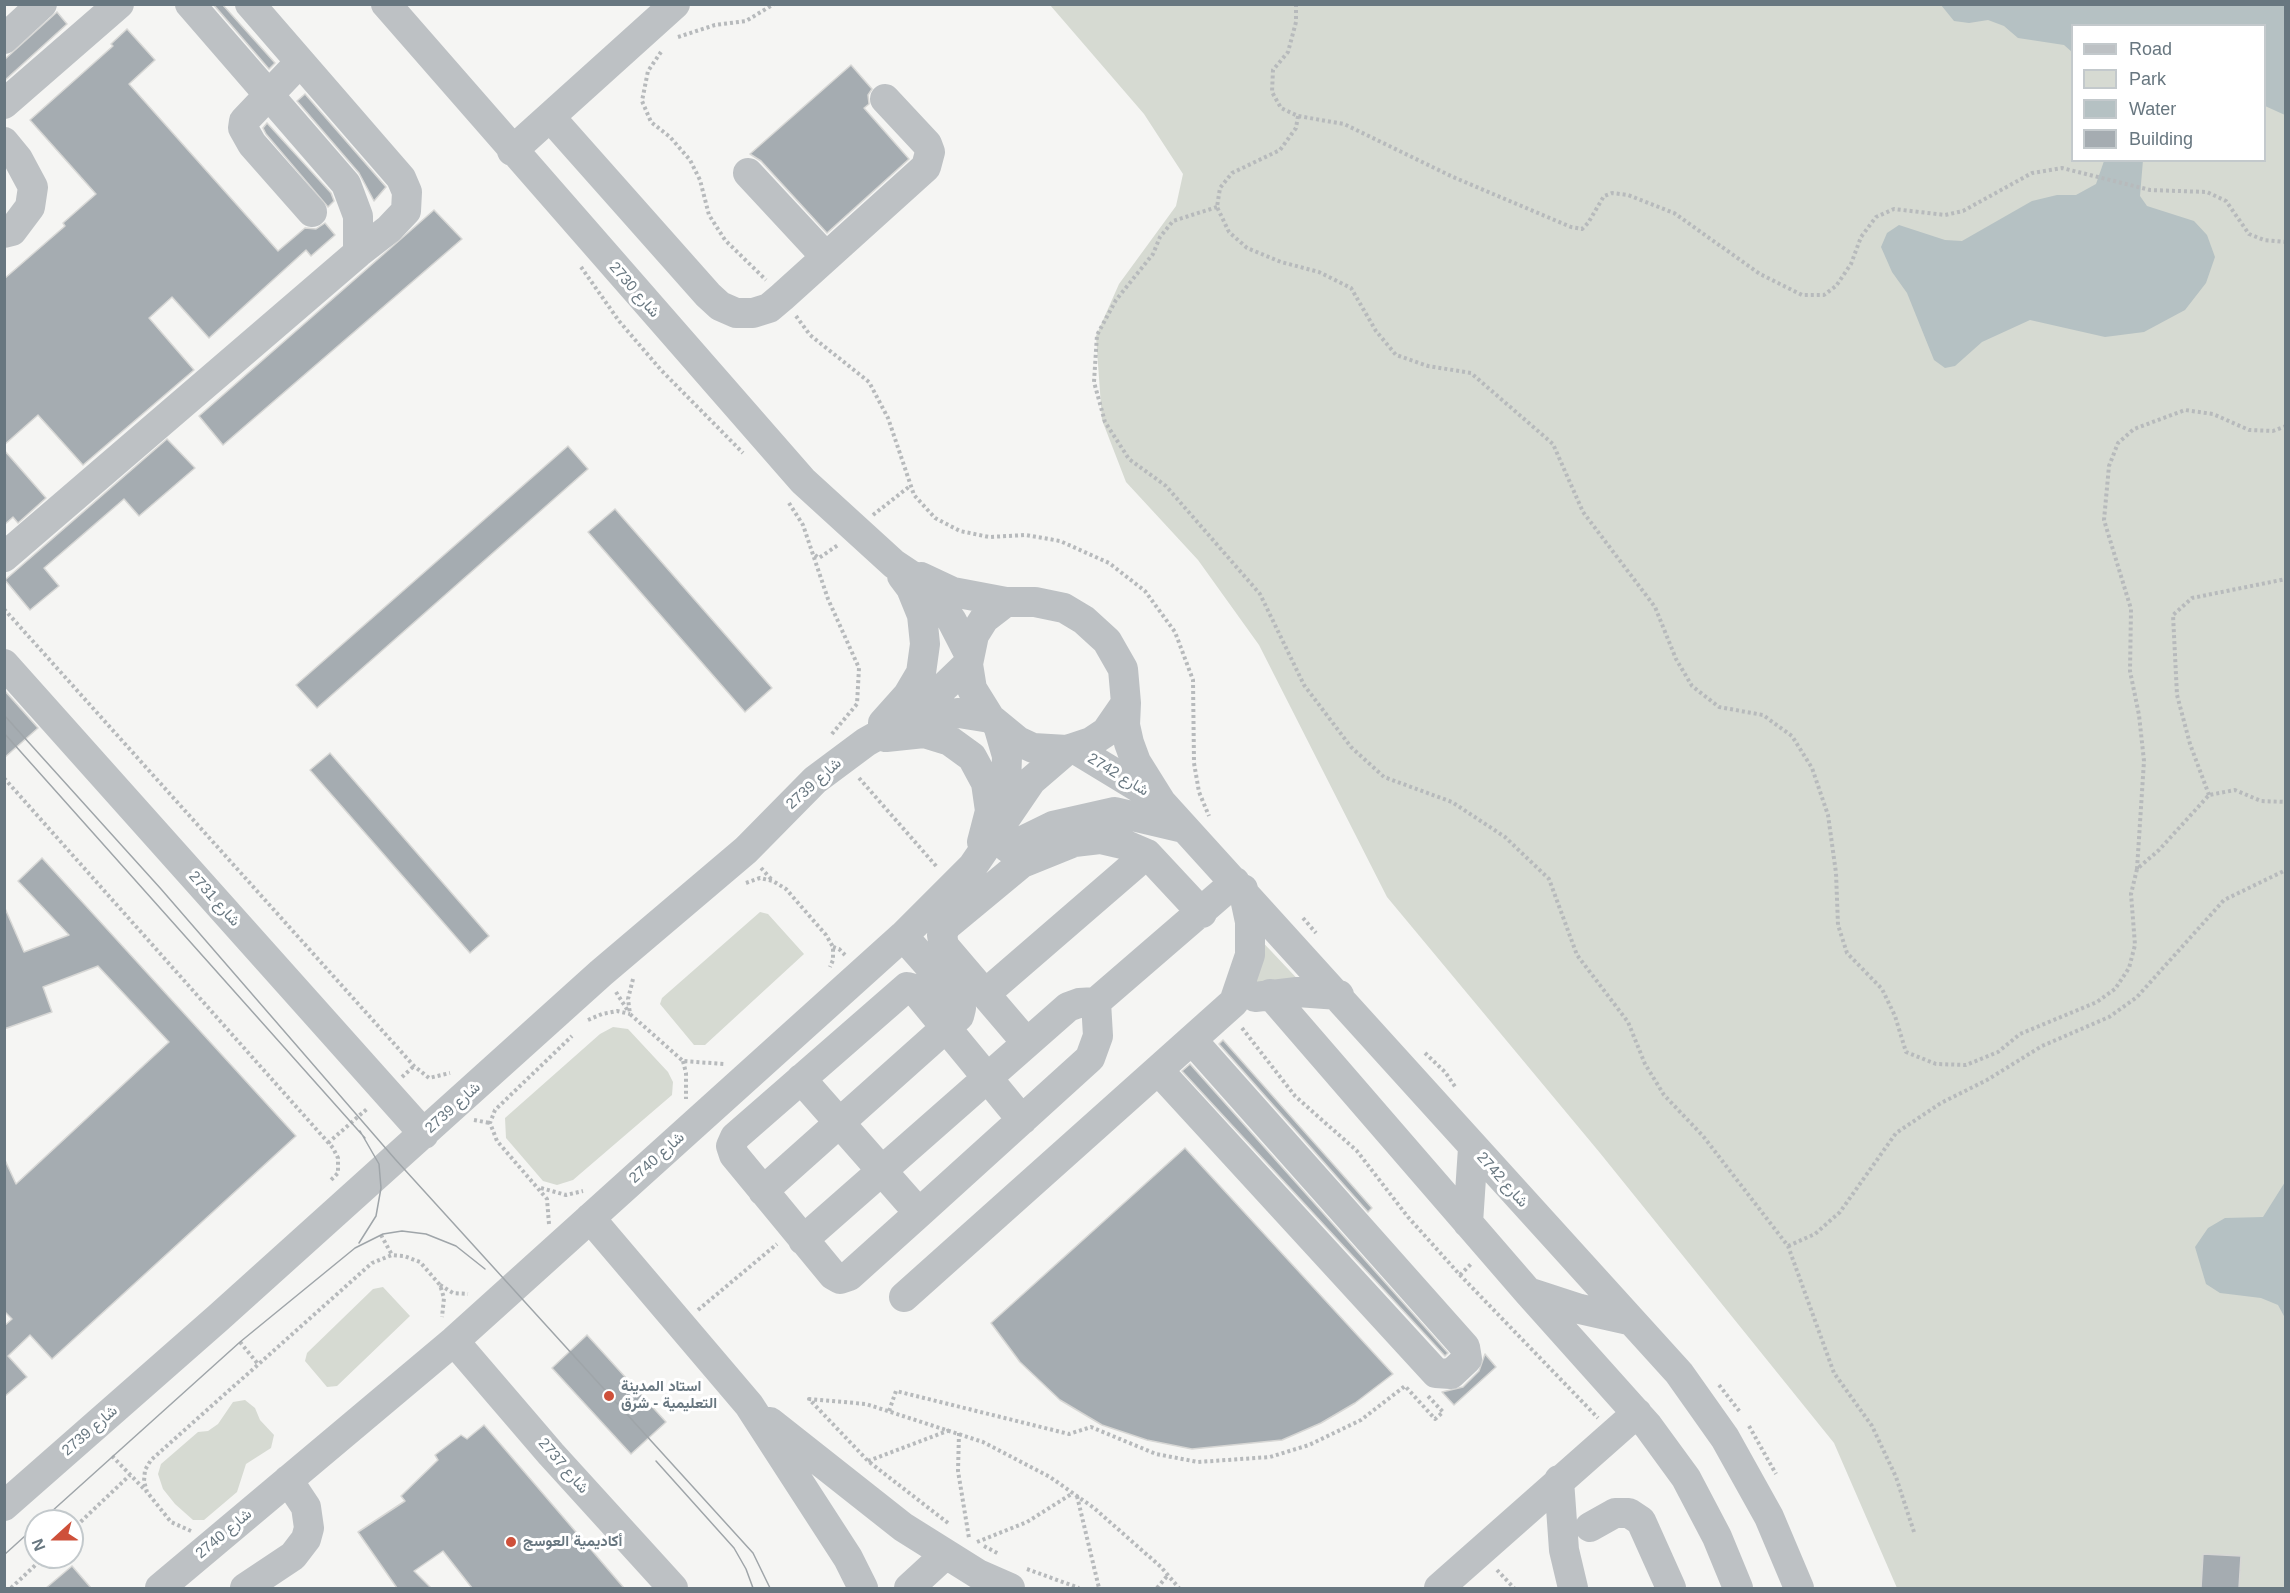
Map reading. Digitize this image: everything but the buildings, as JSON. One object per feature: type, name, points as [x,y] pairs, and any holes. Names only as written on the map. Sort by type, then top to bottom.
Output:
[{"type":"street","points":[[4,39],[42,4]]},
{"type":"street","points":[[4,104],[119,4]]},
{"type":"street","points":[[190,4],[346,184],[358,216],[358,253]]},
{"type":"street","points":[[4,556],[389,229],[405,211],[407,192],[400,177],[250,4]]},
{"type":"street","name":"شارع 2730","points":[[386,4],[512,151],[803,481],[894,564],[930,588],[952,621],[968,659]]},
{"type":"street","points":[[512,151],[675,4]]},
{"type":"street","points":[[300,62],[244,121],[245,135],[312,212]]},
{"type":"street","points":[[550,117],[720,306],[736,313],[753,313],[769,308],[926,167],[929,160],[927,144],[885,99]]},
{"type":"street","points":[[4,142],[18,159],[33,187],[30,207],[12,231],[4,233]]},
{"type":"street","points":[[748,173],[826,257]]},
{"type":"street","points":[[866,742],[908,695],[921,673],[925,644],[922,615],[911,588],[894,564]]},
{"type":"street","name":"شارع 2730","points":[[894,564],[953,592],[1006,602]]},
{"type":"street","points":[[994,722],[1018,741],[1034,748],[1071,749],[1106,732],[1126,703],[1123,669],[1107,641],[1084,620],[1064,608],[1035,603],[1006,602],[984,619],[974,635],[968,659],[972,689],[994,722],[1007,756],[1005,817]]},
{"type":"street","name":"شارع 2739","points":[[4,1506],[424,1134],[601,973],[746,850],[815,780],[834,749],[866,742],[906,719],[927,704],[968,659]]},
{"type":"street","name":"شارع 2731","points":[[4,664],[424,1134]]},
{"type":"street","name":"شارع 2742","points":[[1126,703],[1125,726],[1129,743],[1136,762],[1161,802]]},
{"type":"street","name":"شارع 2739","points":[[906,719],[959,713],[994,722]]},
{"type":"street","points":[[866,742],[896,735],[924,733],[950,741],[972,758],[986,783],[990,811],[987,830],[964,876]]},
{"type":"street","name":"شارع 2742","points":[[1071,749],[1197,826],[1239,886],[1678,1373],[1725,1438],[1769,1518],[1799,1588]]},
{"type":"street","name":"شارع 2740","points":[[160,1588],[288,1480],[588,1204],[903,936],[964,876],[1031,782],[1071,749]]},
{"type":"street","points":[[964,876],[1053,826],[1092,815],[1114,812],[1197,826]]},
{"type":"street","points":[[1026,1042],[944,946],[942,935],[946,926],[1023,863],[1038,854],[1074,842],[1100,839],[1125,845],[1147,854],[1202,913]]},
{"type":"street","points":[[985,994],[1147,854]]},
{"type":"street","points":[[799,1234],[881,1170],[986,1076],[1068,1007],[1079,1003],[1096,1002],[1202,913],[1239,886],[1250,922],[1250,955],[1231,1005]]},
{"type":"street","points":[[763,1191],[959,1016],[962,1008],[957,997],[903,936]]},
{"type":"street","points":[[1022,1120],[914,989],[907,987],[735,1137],[731,1146],[734,1155],[833,1275],[840,1278],[849,1276],[1090,1059],[1098,1036],[1096,1002]]},
{"type":"street","points":[[904,1297],[1231,1005],[1270,994],[1297,992],[1339,995]]},
{"type":"street","points":[[1270,994],[1528,1292],[1637,1413],[1686,1478],[1717,1537],[1738,1588]]},
{"type":"street","points":[[1158,1070],[1436,1373],[1451,1374],[1467,1359],[1465,1347],[1192,1040]]},
{"type":"street","points":[[801,1079],[919,1213]]},
{"type":"street","points":[[1468,1222],[1473,1148]]},
{"type":"street","points":[[588,1204],[681,1324],[749,1405],[848,1558],[863,1588]]},
{"type":"street","points":[[1528,1292],[1580,1309],[1629,1320]]},
{"type":"street","name":"شارع 2737","points":[[448,1331],[551,1454],[673,1588]]},
{"type":"street","points":[[749,1405],[903,1527],[957,1538],[978,1574],[1014,1576]]},
{"type":"street","points":[[1439,1588],[1637,1413]]},
{"type":"street","points":[[245,1588],[293,1556],[306,1539],[309,1528],[306,1507],[288,1480]]},
{"type":"street","points":[[1559,1480],[1564,1550],[1573,1588]]},
{"type":"street","points":[[1590,1527],[1615,1513],[1629,1513],[1641,1521],[1671,1588]]},
{"type":"street","points":[[909,1588],[957,1538]]},
{"type":"path","points":[[671,43],[679,36],[715,25],[746,21],[774,4]]},
{"type":"path","points":[[1296,4],[1296,22],[1288,51],[1273,70],[1272,92],[1281,108],[1298,116],[1344,124],[1453,177],[1582,230],[1604,196],[1612,193],[1628,195],[1674,213],[1760,274],[1802,295],[1824,294],[1836,286],[1851,264],[1866,230],[1876,217],[1894,209],[1945,215],[1962,211],[2032,173],[2062,168],[2150,190],[2207,192],[2226,201],[2249,234],[2264,240],[2286,242]]},
{"type":"path","points":[[663,50],[648,71],[642,101],[651,122],[670,137],[690,160],[700,180],[709,215],[724,240],[782,297],[810,335],[869,382],[888,418],[914,495],[935,518],[960,531],[989,537],[1026,535],[1060,541],[1109,563],[1145,591],[1175,632],[1193,680],[1194,763],[1199,792],[1197,826]]},
{"type":"path","points":[[1298,116],[1296,128],[1280,150],[1232,173],[1220,188],[1217,207],[1229,232],[1247,248],[1281,262],[1319,272],[1351,288],[1376,331],[1396,355],[1428,366],[1471,373],[1553,444],[1582,512],[1655,607],[1676,658],[1692,686],[1719,707],[1763,715],[1792,736],[1812,768],[1828,815],[1836,873],[1838,925],[1847,953],[1882,989],[1895,1016],[1906,1052],[1936,1064],[1966,1065],[1998,1052],[2020,1034],[2097,1002],[2115,989],[2129,968],[2135,945],[2131,894],[2137,870],[2144,760],[2139,715],[2130,671],[2131,609],[2103,520],[2109,466],[2118,443],[2134,429],[2185,410],[2213,414],[2249,430],[2273,430],[2286,426]]},
{"type":"path","points":[[1217,207],[1173,221],[1160,237],[1153,254],[1116,300],[1097,335],[1094,382],[1105,422],[1129,459],[1166,486],[1260,594],[1304,685],[1351,747],[1384,777],[1452,802],[1505,837],[1549,879],[1577,955],[1628,1022],[1645,1064],[1664,1095],[1703,1136],[1788,1246],[1834,1373],[1872,1426],[1896,1477],[1914,1532]]},
{"type":"path","points":[[576,260],[619,321],[661,370],[747,458]]},
{"type":"path","points":[[786,499],[803,525],[828,599],[859,668],[857,704],[834,749],[964,876]]},
{"type":"path","points":[[2209,795],[2190,744],[2177,695],[2173,615],[2192,598],[2286,579]]},
{"type":"path","points":[[4,609],[414,1066],[429,1078],[447,1076],[455,1068]]},
{"type":"path","points":[[4,778],[333,1148],[338,1158],[338,1173],[324,1188]]},
{"type":"path","points":[[2137,870],[2159,850],[2209,795],[2235,790],[2261,801],[2286,802]]},
{"type":"path","points":[[1788,1246],[1815,1234],[1840,1212],[1896,1133],[1941,1103],[1987,1080],[2042,1046],[2109,1017],[2137,997],[2224,900],[2286,870]]},
{"type":"path","points":[[744,884],[760,878],[772,881],[786,889],[826,935],[833,947],[833,960],[829,970]]},
{"type":"path","points":[[1295,911],[1317,935]]},
{"type":"path","points":[[601,973],[630,1014],[683,1061],[709,1065],[728,1064]]},
{"type":"path","points":[[630,1014],[628,999],[631,981],[640,973]]},
{"type":"path","points":[[1231,1005],[1258,1052],[1295,1096],[1357,1151],[1408,1217],[1460,1275],[1613,1434]]},
{"type":"path","points":[[549,1224],[549,1209],[540,1188],[497,1141],[490,1123],[495,1110],[588,1020],[617,1011],[630,1014]]},
{"type":"path","points":[[1420,1049],[1445,1072],[1462,1095]]},
{"type":"path","points":[[683,1061],[686,1073],[686,1101]]},
{"type":"path","points":[[540,1188],[588,1204]]},
{"type":"path","points":[[681,1324],[799,1234]]},
{"type":"path","points":[[381,1235],[392,1255]]},
{"type":"path","points":[[147,1492],[144,1481],[145,1470],[151,1461],[372,1263],[392,1255],[404,1256],[420,1262],[440,1285],[453,1293],[472,1294]]},
{"type":"path","points":[[440,1285],[448,1331]]},
{"type":"path","points":[[240,1342],[258,1364]]},
{"type":"path","points":[[1718,1383],[1762,1446],[1777,1478]]},
{"type":"path","points":[[890,1411],[896,1391],[1070,1434],[1092,1427],[1156,1454],[1198,1462],[1270,1457],[1309,1445],[1361,1420],[1406,1386],[1435,1419]]},
{"type":"path","points":[[1008,1559],[976,1542],[957,1538],[868,1461],[809,1399],[867,1404],[959,1433],[1002,1452],[1050,1477],[1077,1496],[1168,1575],[1179,1588]]},
{"type":"path","points":[[868,1461],[950,1430]]},
{"type":"path","points":[[957,1538],[959,1433]]},
{"type":"path","points":[[112,1456],[147,1492],[171,1522],[182,1529],[196,1533]]},
{"type":"path","points":[[84,1518],[130,1474]]},
{"type":"path","points":[[976,1542],[1028,1521],[1073,1493]]},
{"type":"path","points":[[1077,1496],[1099,1588]]},
{"type":"path","points":[[11,1588],[31,1569]]},
{"type":"path","points":[[1157,1588],[1168,1575]]},
{"type":"path","points":[[1014,1576],[1079,1588]]},
{"type":"green space","points":[[1050,5],[2285,5],[2285,1588],[1897,1588],[1834,1443],[1600,1153],[1387,897],[1259,645],[1198,560],[1126,482],[1102,420],[1096,336],[1119,284],[1176,206],[1183,174],[1144,114]]},
{"type":"green space","points":[[760,912],[768,914],[804,954],[705,1045],[694,1045],[660,1004],[662,998]]},
{"type":"green space","points":[[1255,934],[1306,988],[1256,993]]},
{"type":"green space","points":[[613,1027],[628,1029],[668,1072],[673,1082],[672,1095],[573,1180],[557,1185],[543,1181],[506,1138],[505,1118],[600,1034]]},
{"type":"green space","points":[[383,1287],[410,1316],[337,1386],[327,1387],[305,1361],[307,1353],[373,1289]]},
{"type":"green space","points":[[245,1400],[255,1408],[260,1420],[274,1435],[271,1448],[246,1464],[237,1492],[204,1520],[193,1520],[175,1504],[163,1489],[158,1474],[161,1464],[198,1432],[208,1431],[218,1424],[233,1402]]},
{"type":"water","points":[[1941,5],[2285,5],[2285,115],[2266,106],[2266,24],[2071,24],[2071,51],[2064,45],[2018,38],[2004,26],[1988,20],[1969,23],[1954,21]]},
{"type":"water","points":[[2104,162],[2143,162],[2140,196],[2147,206],[2194,221],[2207,235],[2215,257],[2206,283],[2185,310],[2144,332],[2105,337],[2030,320],[1982,342],[1955,366],[1945,368],[1934,360],[1907,293],[1892,272],[1881,247],[1887,233],[1899,225],[1945,240],[1962,241],[2032,201],[2057,195],[2076,195],[2096,184]]},
{"type":"water","points":[[2285,1182],[2285,1318],[2278,1305],[2261,1298],[2220,1293],[2206,1284],[2195,1247],[2208,1228],[2225,1218],[2263,1217]]},
{"type":"tram line","points":[[4,715],[161,889],[395,1159],[753,1553],[770,1588]]},
{"type":"tram line","points":[[4,733],[365,1138]]},
{"type":"tram line","points":[[359,1243],[376,1216],[381,1188],[379,1164],[360,1131]]},
{"type":"tram line","points":[[54,1509],[240,1342],[355,1248],[383,1234],[402,1231],[426,1234],[456,1246],[485,1269]]},
{"type":"tram line","points":[[656,1461],[734,1548],[746,1569],[753,1588]]},
{"type":"tram line","points":[[4,1555],[24,1537]]},
{"type":"place","name":"استاد المدينة التعليمية - شرق","points":[[609,1396]]},
{"type":"place","name":"أكاديمية العوسج","points":[[511,1542]]}]
